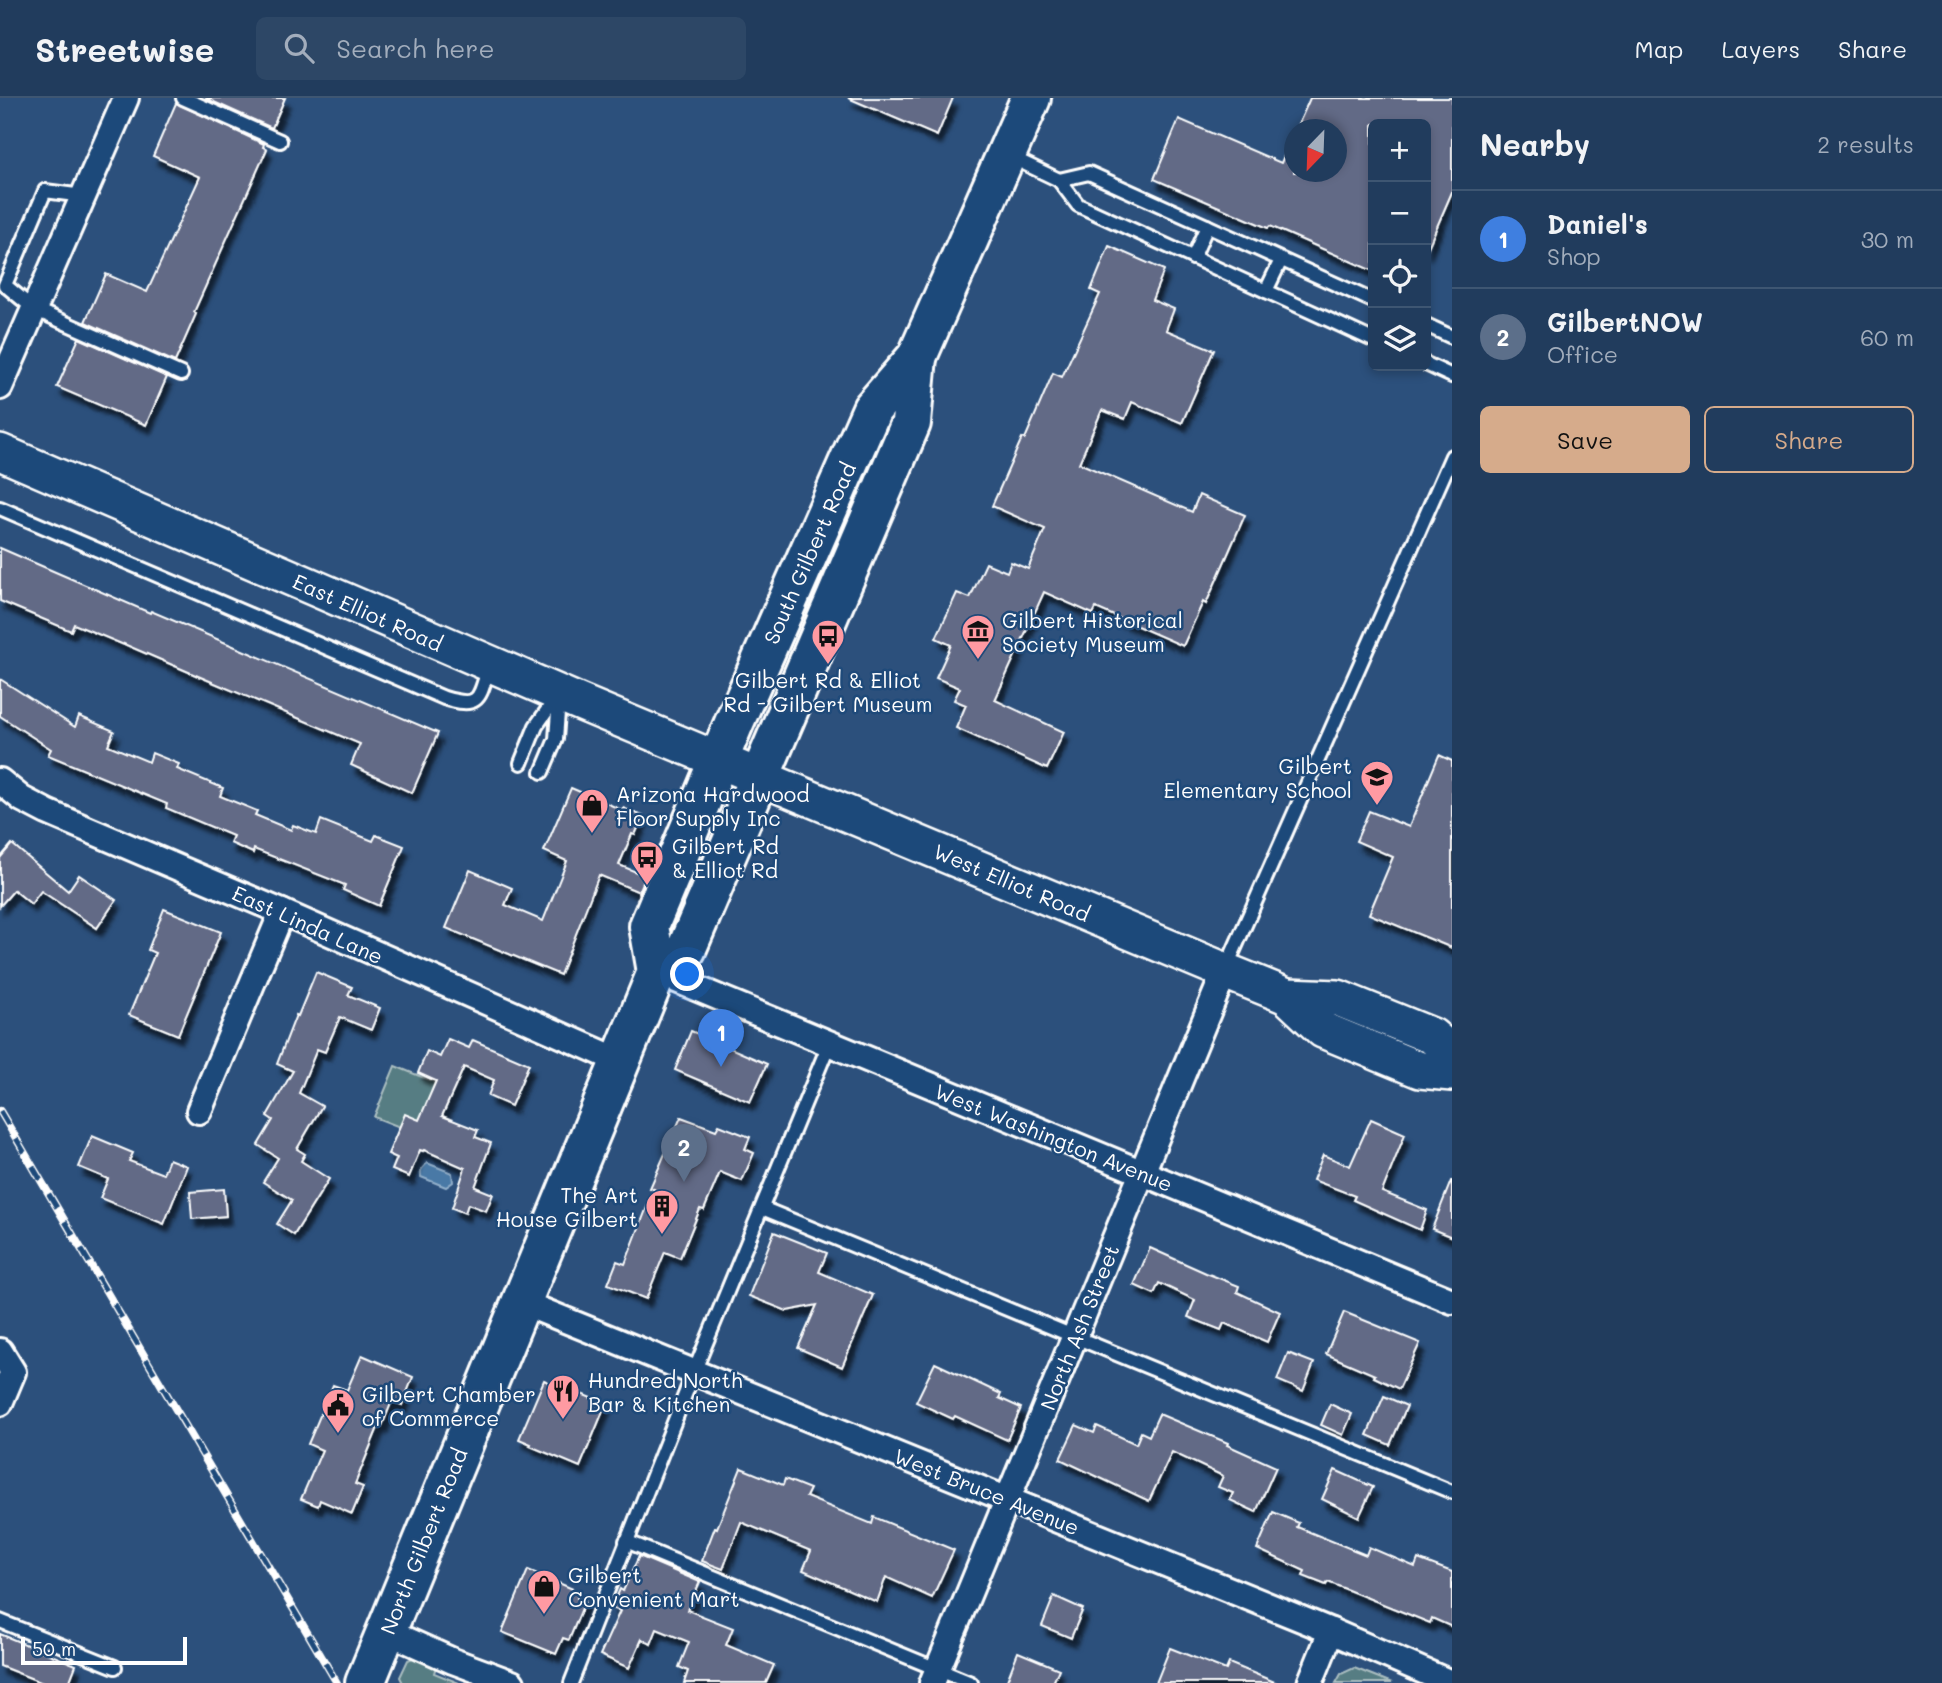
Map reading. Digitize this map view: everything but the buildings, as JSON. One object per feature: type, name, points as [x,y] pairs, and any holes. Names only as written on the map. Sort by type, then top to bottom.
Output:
[{"type":"main road","name":"South Gilbert Road","points":[[738,768],[872,409],[917,357],[1031,98]]},
{"type":"main road","name":"East Elliot Road","points":[[0,452],[559,694],[738,768]]},
{"type":"main road","name":"West Elliot Road","points":[[738,768],[1287,996],[1338,998],[1432,1036],[1452,1053]]},
{"type":"main road","name":"North Gilbert Road","points":[[365,1683],[657,972],[685,950],[738,768]]},
{"type":"main road","name":"West Elliot Road","points":[[1287,996],[1322,1030],[1420,1070],[1452,1073]]},
{"type":"street","points":[[0,387],[126,98]]},
{"type":"street","name":"East Linda Lane","points":[[0,781],[22,799],[47,812],[620,1061]]},
{"type":"street","points":[[199,1111],[282,912]]},
{"type":"street","name":"North Ash Street","points":[[935,1676],[1225,971]]},
{"type":"street","name":"West Washington Avenue","points":[[657,972],[1452,1301]]},
{"type":"street","name":"West Bruce Avenue","points":[[521,1302],[1331,1631],[1451,1683]]},
{"type":"street","points":[[386,1631],[453,1661],[512,1683]]},
{"type":"street","points":[[1310,1683],[1331,1631]]},
{"type":"lane","points":[[183,98],[280,141]]},
{"type":"lane","points":[[1006,154],[1059,180],[1077,205],[1368,338]]},
{"type":"lane","points":[[1059,180],[1089,173],[1368,299]]},
{"type":"lane","points":[[83,196],[45,191],[5,285],[34,309],[181,374]]},
{"type":"lane","points":[[1194,258],[1207,226]]},
{"type":"lane","points":[[1266,291],[1281,260]]},
{"type":"lane","points":[[1431,327],[1452,337]]},
{"type":"lane","points":[[1431,366],[1452,376]]},
{"type":"lane","points":[[1225,971],[1452,456]]},
{"type":"lane","points":[[0,508],[444,698],[463,703],[472,702],[479,697],[489,664]]},
{"type":"lane","points":[[521,763],[536,726],[559,694]]},
{"type":"lane","points":[[542,772],[556,739],[559,694]]},
{"type":"lane","points":[[571,1683],[694,1372],[829,1044]]},
{"type":"lane","points":[[762,1208],[1452,1492]]},
{"type":"lane","points":[[626,1541],[935,1676],[971,1683]]},
{"type":"lane","points":[[0,1621],[115,1667]]},
{"type":"green space","points":[[395,1066],[449,1088],[428,1138],[374,1117]]},
{"type":"green space","points":[[420,1655],[438,1660],[434,1673],[459,1683],[403,1683],[400,1677],[408,1660]]},
{"type":"green space","points":[[1354,1668],[1392,1683],[1336,1683],[1341,1674]]},
{"type":"water","points":[[427,1163],[452,1173],[453,1182],[446,1187],[421,1177],[421,1170]]},
{"type":"railway","points":[[0,1111],[337,1683]]},
{"type":"place","name":"Gilbert Historical Society Museum","points":[[978,661]]},
{"type":"place","name":"Gilbert Rd & Elliot Rd - Gilbert Museum","points":[[828,666]]},
{"type":"place","name":"Gilbert Elementary School","points":[[1377,807]]},
{"type":"place","name":"Arizona Hardwood Floor Supply Inc","points":[[592,835]]},
{"type":"place","name":"Gilbert Rd & Elliot Rd","points":[[647,887]]},
{"type":"place","name":"Daniel's","points":[[721,1067]]},
{"type":"place","name":"GilbertNOW","points":[[684,1182]]},
{"type":"place","name":"The Art House Gilbert","points":[[662,1236]]},
{"type":"place","name":"Hundred North Bar & Kitchen","points":[[563,1421]]},
{"type":"place","name":"Gilbert Chamber of Commerce","points":[[338,1435]]},
{"type":"place","name":"Gilbert Convenient Mart","points":[[544,1616]]}]
